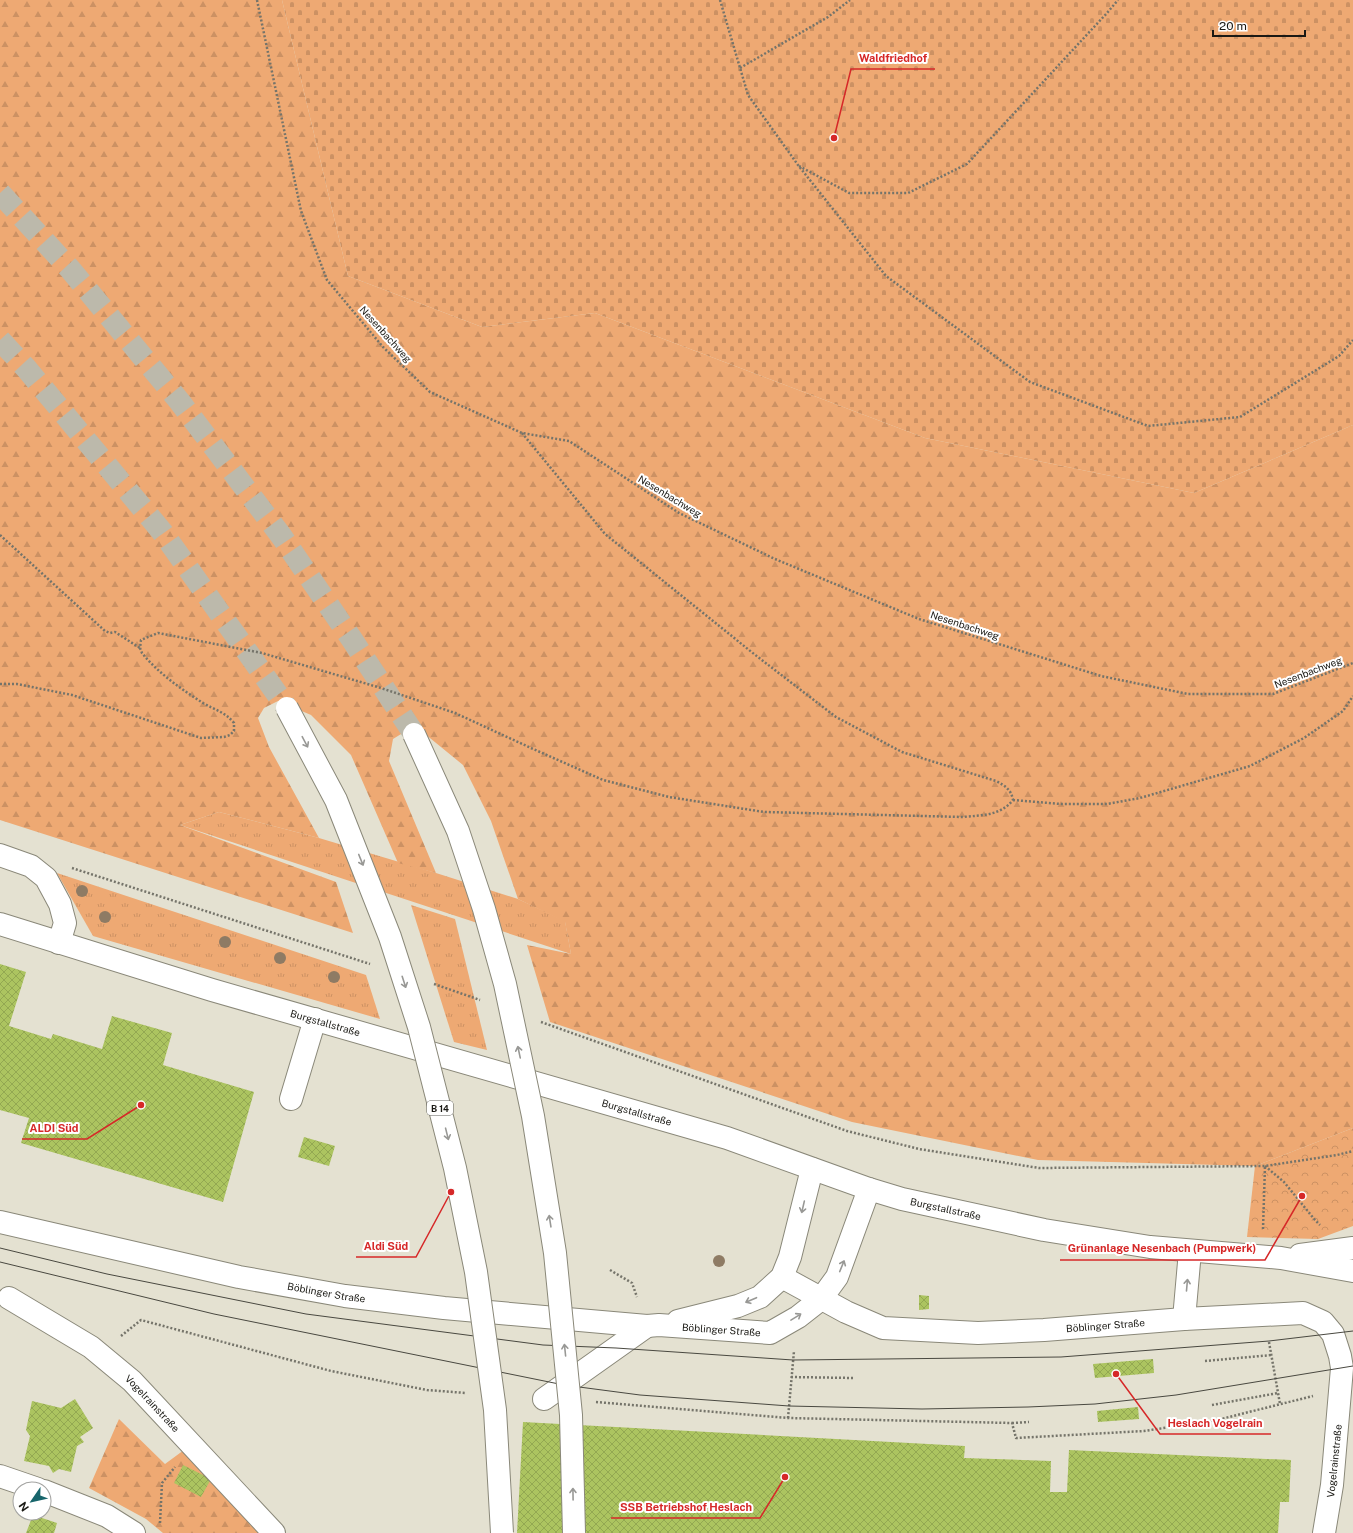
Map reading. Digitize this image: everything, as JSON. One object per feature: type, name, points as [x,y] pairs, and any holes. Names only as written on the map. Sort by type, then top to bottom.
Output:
[{"type":"main road","name":"B 14","points":[[287,708],[336,800],[390,937],[419,1027],[455,1168],[476,1272],[495,1410],[502,1533]]},
{"type":"main road","points":[[414,734],[458,831],[484,909],[505,984],[533,1116],[556,1260],[571,1415],[574,1533]]},
{"type":"main road","points":[[0,855],[31,866],[46,878],[60,904],[66,923],[59,943]]},
{"type":"main road","name":"Burgstallstraße","points":[[0,924],[212,990],[727,1138],[869,1190],[948,1210],[1044,1230],[1150,1247],[1281,1258]]},
{"type":"main road","points":[[292,1099],[315,1019]]},
{"type":"main road","name":"Böblinger Straße","points":[[653,1326],[738,1306],[760,1297],[782,1277],[790,1257],[812,1169]]},
{"type":"main road","name":"Böblinger Straße","points":[[0,1222],[231,1275],[345,1296],[444,1308],[653,1326],[770,1333],[798,1317],[821,1299],[837,1277],[869,1190]]},
{"type":"main road","points":[[1281,1258],[1353,1248]]},
{"type":"main road","points":[[1184,1320],[1190,1251]]},
{"type":"main road","points":[[1281,1258],[1353,1271]]},
{"type":"main road","name":"Böblinger Straße","points":[[782,1277],[821,1299],[883,1328],[978,1333],[1303,1313],[1323,1322],[1333,1334],[1340,1356],[1347,1388]]},
{"type":"main road","name":"Vogelrainstraße","points":[[9,1298],[91,1347],[132,1380],[274,1533]]},
{"type":"main road","points":[[544,1399],[653,1326]]},
{"type":"main road","name":"Vogelrainstraße","points":[[1324,1533],[1347,1388]]},
{"type":"main road","points":[[0,1476],[15,1481]]},
{"type":"main road","points":[[52,1494],[107,1516],[134,1533]]},
{"type":"path","name":"Nesenbachweg","points":[[257,0],[302,211],[327,280],[384,347],[430,392],[522,433],[569,441],[680,513],[775,559],[919,618],[1101,676],[1188,694],[1273,694],[1353,663]]},
{"type":"path","points":[[720,0],[748,95],[798,165],[886,276],[1030,382],[1148,426],[1240,417],[1339,356],[1353,340]]},
{"type":"path","points":[[740,68],[828,17],[850,0]]},
{"type":"path","points":[[798,165],[849,193],[908,193],[967,164],[1118,0]]},
{"type":"path","points":[[0,684],[17,684],[72,695],[201,738],[224,737],[230,735],[234,731],[234,723],[227,715],[204,703],[169,680],[142,653],[140,648],[141,640],[158,633],[262,653],[380,688],[455,713],[603,780],[669,797],[764,812],[963,817],[996,813],[1007,807],[1013,800],[1012,792],[1006,786],[996,781],[902,752],[836,717],[754,654],[605,534],[522,433]]},
{"type":"path","points":[[0,535],[104,631],[110,633],[115,632],[140,648]]},
{"type":"path","points":[[1013,800],[1061,804],[1106,804],[1140,798],[1250,766],[1304,738],[1343,711],[1353,696]]},
{"type":"path","points":[[66,866],[370,964]]},
{"type":"path","points":[[429,983],[481,1000]]},
{"type":"path","points":[[534,1019],[847,1131],[919,1149],[1039,1168],[1265,1166],[1337,1155],[1353,1151]]},
{"type":"path","points":[[1265,1166],[1284,1182],[1315,1220],[1324,1227]]},
{"type":"path","points":[[610,1270],[632,1283],[653,1326]]},
{"type":"path","points":[[1259,1316],[1269,1341],[1280,1404]]},
{"type":"path","points":[[91,1347],[117,1341],[122,1335],[141,1320],[331,1371],[427,1390],[474,1394]]},
{"type":"path","points":[[1206,1361],[1272,1354]]},
{"type":"path","points":[[791,1377],[853,1378]]},
{"type":"path","points":[[1012,1423],[1016,1438],[1144,1431],[1217,1420],[1347,1388]]},
{"type":"path","points":[[1212,1405],[1278,1393]]},
{"type":"path","points":[[588,1401],[788,1418],[1012,1423],[1029,1422]]},
{"type":"path","points":[[160,1525],[162,1483],[178,1462]]},
{"type":"green space","points":[[0,0],[282,0],[348,276],[482,327],[595,313],[925,438],[1194,493],[1353,425],[1353,1128],[1255,1166],[1038,1160],[852,1122],[550,1022],[527,945],[571,954],[565,922],[518,899],[491,821],[463,765],[425,734],[406,731],[393,739],[389,761],[436,873],[398,863],[351,755],[311,715],[278,701],[264,708],[258,718],[269,747],[319,838],[219,812],[180,825],[336,882],[353,933],[0,820]]},
{"type":"green space","points":[[282,0],[1353,0],[1353,425],[1194,493],[925,438],[595,313],[482,327],[348,276]]},
{"type":"green space","points":[[219,812],[319,838],[518,899],[565,921],[571,954],[180,825]]},
{"type":"green space","points":[[57,873],[366,975],[380,1019],[93,936]]},
{"type":"green space","points":[[411,905],[455,919],[487,1050],[454,1042]]},
{"type":"green space","points":[[1353,1128],[1353,1226],[1318,1239],[1247,1237],[1255,1166]]},
{"type":"green space","points":[[119,1419],[165,1464],[184,1450],[266,1533],[163,1533],[146,1519],[89,1488]]},
{"type":"building","points":[[0,964],[26,972],[9,1026],[51,1039],[53,1034],[102,1049],[112,1016],[172,1033],[163,1065],[254,1092],[223,1202],[21,1143],[29,1118],[0,1110]]},
{"type":"building","points":[[304,1137],[335,1146],[329,1166],[298,1157]]},
{"type":"building","points":[[919,1295],[929,1296],[929,1309],[919,1310]]},
{"type":"building","points":[[1153,1359],[1154,1373],[1095,1378],[1093,1364]]},
{"type":"building","points":[[75,1399],[93,1428],[80,1437],[84,1442],[77,1446],[71,1472],[59,1469],[53,1473],[49,1466],[24,1461],[30,1436],[26,1430],[32,1401],[61,1408]]},
{"type":"building","points":[[1138,1407],[1139,1419],[1098,1422],[1097,1411]]},
{"type":"building","points":[[523,1422],[965,1446],[964,1458],[1051,1461],[1050,1492],[1067,1492],[1069,1450],[1291,1460],[1289,1502],[1280,1502],[1278,1533],[517,1533]]},
{"type":"building","points":[[183,1465],[211,1479],[201,1497],[174,1483]]},
{"type":"building","points":[[31,1521],[51,1521],[57,1523],[54,1533],[26,1533]]},
{"type":"tunnel","points":[[0,193],[70,269],[180,402],[282,537],[414,734]]},
{"type":"tunnel","points":[[0,340],[26,368],[163,533],[287,708]]},
{"type":"tram line","points":[[0,1248],[107,1274],[306,1314],[543,1345],[616,1348],[793,1360],[1061,1357],[1269,1341],[1353,1331]]},
{"type":"tram line","points":[[0,1262],[214,1314],[564,1385],[640,1395],[789,1406],[922,1409],[1028,1407],[1095,1404],[1176,1395],[1353,1366]]},
{"type":"place","name":"Waldfriedhof","points":[[834,138]]},
{"type":"place","name":"ALDI Süd","points":[[141,1105]]},
{"type":"place","name":"Aldi Süd","points":[[451,1192]]},
{"type":"place","name":"Grünanlage Nesenbach (Pumpwerk)","points":[[1302,1196]]},
{"type":"place","name":"Heslach Vogelrain","points":[[1116,1374]]},
{"type":"place","name":"SSB Betriebshof Heslach","points":[[785,1477]]}]
